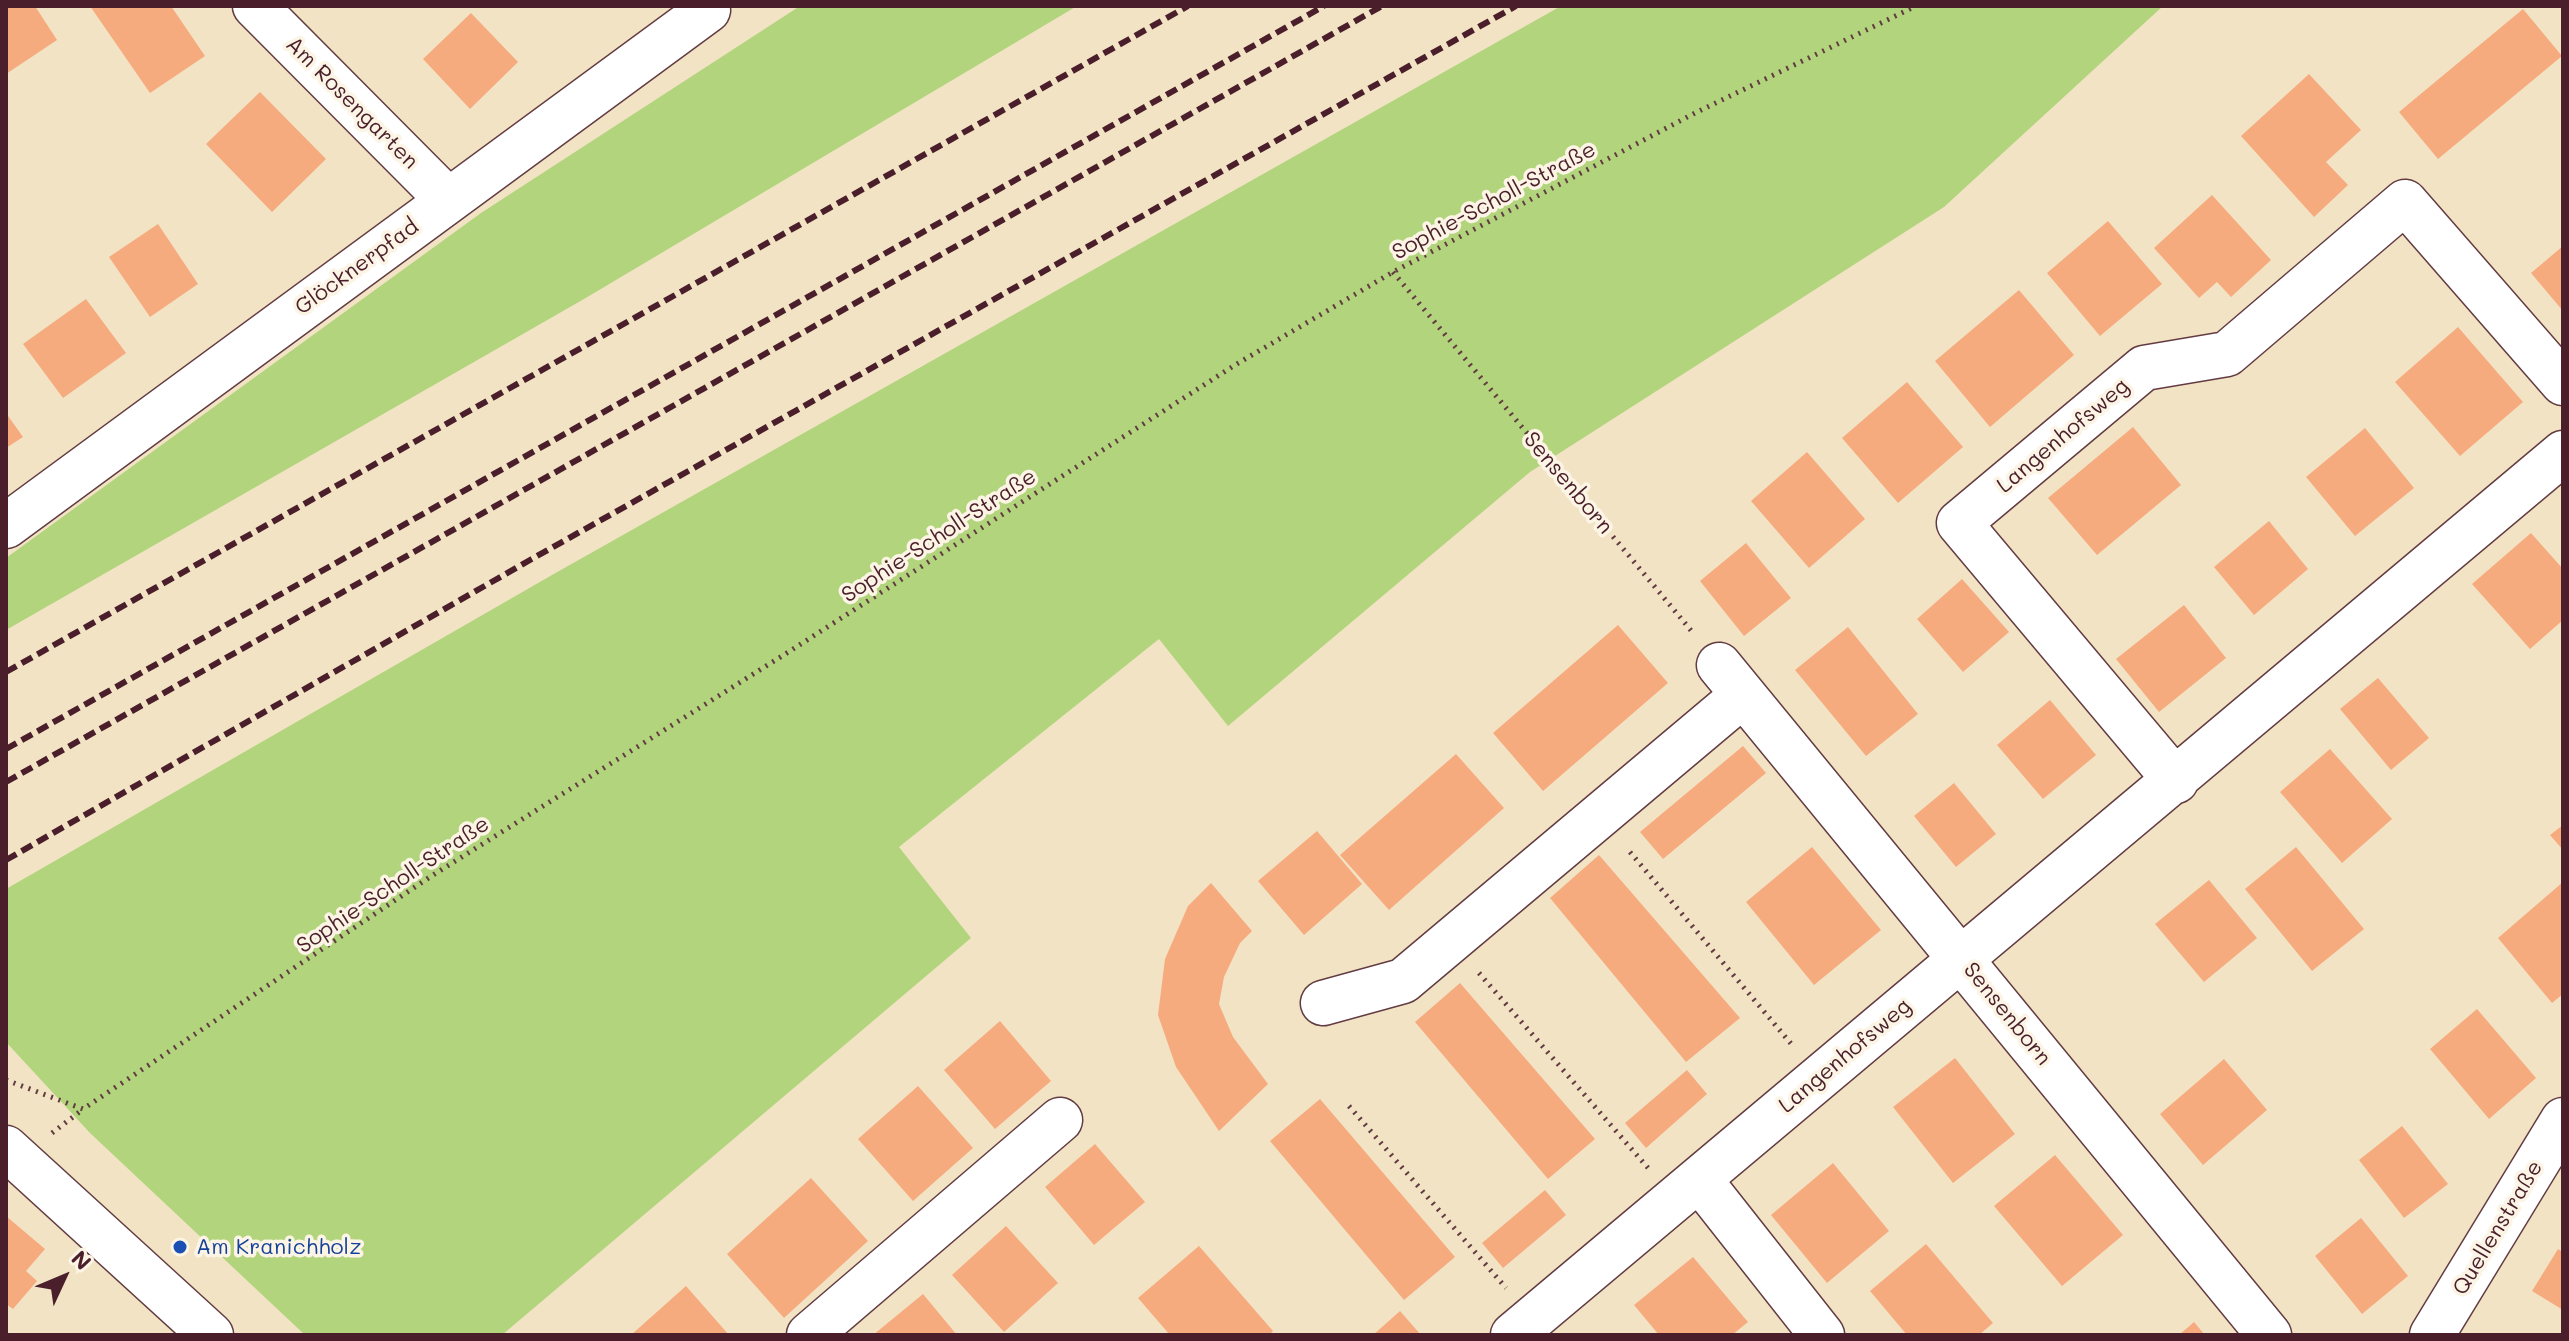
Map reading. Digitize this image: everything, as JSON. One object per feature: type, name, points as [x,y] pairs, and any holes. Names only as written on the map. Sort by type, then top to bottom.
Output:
[{"type":"street","name":"Am Rosengarten","points":[[255,6],[448,200]]},
{"type":"street","name":"Glöcknerpfad","points":[[6,526],[708,10]]},
{"type":"street","name":"Langenhofsweg","points":[[2176,781],[1959,523],[2144,368],[2227,354],[2405,202],[2563,383]]},
{"type":"street","name":"Langenhofsweg","points":[[1523,1327],[2563,453]]},
{"type":"street","name":"Sensenborn","points":[[1731,680],[2269,1335]]},
{"type":"street","points":[[1323,1003],[1403,981],[1731,680]]},
{"type":"street","points":[[809,1335],[1060,1120]]},
{"type":"street","name":"Quellenstraße","points":[[2432,1335],[2563,1120]]},
{"type":"street","points":[[6,1148],[211,1335]]},
{"type":"street","points":[[1687,1189],[1822,1335]]},
{"type":"path","name":"Sophie-Scholl-Straße","points":[[6,1080],[83,1109],[430,877],[790,651],[1235,365],[1393,272],[1695,113],[1916,6]]},
{"type":"path","name":"Sensenborn","points":[[1393,272],[1731,680]]},
{"type":"path","points":[[1630,852],[1820,1077]]},
{"type":"path","points":[[1473,966],[1687,1189]]},
{"type":"path","points":[[1349,1106],[1523,1327]]},
{"type":"green space","points":[[800,6],[1077,6],[584,299],[6,630],[6,558],[481,213]]},
{"type":"green space","points":[[1561,6],[2163,6],[1944,207],[1530,472],[1228,726],[1159,639],[899,847],[971,938],[502,1335],[305,1335],[90,1133],[6,1042],[6,889],[552,575]]},
{"type":"building","points":[[6,6],[35,6],[57,40],[6,74]]},
{"type":"building","points":[[90,6],[171,6],[205,56],[150,93]]},
{"type":"building","points":[[2523,9],[2562,56],[2438,159],[2399,112]]},
{"type":"building","points":[[471,13],[518,62],[470,109],[423,59]]},
{"type":"building","points":[[2309,74],[2361,130],[2326,162],[2348,185],[2314,217],[2241,136]]},
{"type":"building","points":[[260,92],[326,159],[272,212],[206,144]]},
{"type":"building","points":[[2212,195],[2271,260],[2231,297],[2217,282],[2199,298],[2154,248]]},
{"type":"building","points":[[2108,221],[2162,284],[2100,336],[2047,273]]},
{"type":"building","points":[[158,224],[198,284],[150,317],[109,257]]},
{"type":"building","points":[[2563,246],[2563,311],[2531,273]]},
{"type":"building","points":[[2019,290],[2074,355],[1990,427],[1935,361]]},
{"type":"building","points":[[86,299],[126,353],[63,398],[23,344]]},
{"type":"building","points":[[2458,327],[2523,402],[2460,456],[2395,382]]},
{"type":"building","points":[[1907,382],[1963,447],[1898,503],[1842,438]]},
{"type":"building","points":[[6,413],[23,437],[6,448]]},
{"type":"building","points":[[2133,427],[2181,485],[2097,555],[2048,498]]},
{"type":"building","points":[[2365,428],[2414,488],[2355,536],[2306,477]]},
{"type":"building","points":[[1807,452],[1865,519],[1809,568],[1751,501]]},
{"type":"building","points":[[2269,521],[2308,569],[2254,615],[2214,567]]},
{"type":"building","points":[[2531,533],[2563,569],[2563,620],[2530,649],[2472,584]]},
{"type":"building","points":[[1746,543],[1791,598],[1744,636],[1700,581]]},
{"type":"building","points":[[1962,579],[2009,632],[1963,672],[1917,619]]},
{"type":"building","points":[[2184,605],[2226,658],[2159,712],[2116,659]]},
{"type":"building","points":[[1618,625],[1668,683],[1543,791],[1493,733]]},
{"type":"building","points":[[1848,627],[1918,714],[1866,756],[1795,670]]},
{"type":"building","points":[[2378,678],[2429,738],[2391,770],[2340,709]]},
{"type":"building","points":[[2050,700],[2096,755],[2043,799],[1997,745]]},
{"type":"building","points":[[1743,746],[1766,773],[1663,859],[1640,832]]},
{"type":"building","points":[[2330,749],[2392,819],[2342,863],[2280,792]]},
{"type":"building","points":[[1456,754],[1504,808],[1389,910],[1340,855]]},
{"type":"building","points":[[1954,783],[1996,834],[1956,867],[1914,816]]},
{"type":"building","points":[[2563,825],[2563,850],[2550,835]]},
{"type":"building","points":[[1317,831],[1362,884],[1304,935],[1258,881]]},
{"type":"building","points":[[1812,847],[1881,930],[1814,985],[1746,902]]},
{"type":"building","points":[[2296,847],[2364,929],[2312,971],[2245,889]]},
{"type":"building","points":[[1599,855],[1740,1018],[1686,1062],[1550,898]]},
{"type":"building","points":[[2209,880],[2257,938],[2204,982],[2155,924]]},
{"type":"building","points":[[2563,882],[2563,994],[2552,1003],[2498,938]]},
{"type":"building","points":[[1211,883],[1252,931],[1240,943],[1224,977],[1219,1004],[1233,1037],[1268,1084],[1219,1131],[1176,1067],[1158,1015],[1165,959],[1188,906]]},
{"type":"building","points":[[1460,983],[1595,1139],[1548,1179],[1415,1022]]},
{"type":"building","points":[[2477,1009],[2536,1078],[2489,1119],[2430,1049]]},
{"type":"building","points":[[1000,1021],[1051,1081],[995,1129],[944,1070]]},
{"type":"building","points":[[1955,1058],[2015,1134],[1953,1183],[1893,1107]]},
{"type":"building","points":[[2224,1059],[2267,1110],[2203,1165],[2160,1114]]},
{"type":"building","points":[[1687,1070],[1707,1094],[1646,1148],[1625,1123]]},
{"type":"building","points":[[918,1086],[973,1148],[913,1201],[858,1139]]},
{"type":"building","points":[[1320,1099],[1455,1257],[1404,1300],[1270,1141]]},
{"type":"building","points":[[2402,1126],[2448,1184],[2404,1218],[2359,1160]]},
{"type":"building","points":[[1095,1144],[1145,1202],[1094,1245],[1045,1187]]},
{"type":"building","points":[[2055,1155],[2123,1235],[2062,1286],[1994,1206]]},
{"type":"building","points":[[1833,1163],[1889,1231],[1827,1283],[1771,1215]]},
{"type":"building","points":[[811,1178],[868,1241],[784,1318],[727,1254]]},
{"type":"building","points":[[1545,1190],[1566,1215],[1503,1268],[1482,1243]]},
{"type":"building","points":[[6,1216],[45,1249],[26,1271],[37,1281],[13,1309],[6,1304]]},
{"type":"building","points":[[2361,1218],[2408,1276],[2362,1314],[2315,1256]]},
{"type":"building","points":[[1006,1226],[1058,1283],[1004,1332],[952,1275]]},
{"type":"building","points":[[1926,1244],[1993,1323],[1979,1335],[1907,1335],[1870,1291]]},
{"type":"building","points":[[1199,1246],[1273,1331],[1269,1335],[1170,1335],[1138,1298]]},
{"type":"building","points":[[2558,1249],[2563,1252],[2563,1310],[2532,1291]]},
{"type":"building","points":[[1693,1257],[1748,1322],[1732,1335],[1659,1335],[1634,1305]]},
{"type":"building","points":[[686,1286],[729,1335],[631,1335]]},
{"type":"building","points":[[923,1294],[957,1335],[873,1335]]},
{"type":"building","points":[[1400,1311],[1421,1335],[1373,1335]]},
{"type":"building","points":[[2194,1322],[2205,1335],[2179,1335]]},
{"type":"railway","points":[[6,672],[1188,6]]},
{"type":"railway","points":[[6,749],[1324,6]]},
{"type":"railway","points":[[6,782],[1382,6]]},
{"type":"railway","points":[[6,860],[530,560],[1516,6]]},
{"type":"place","name":"Am Kranichholz","points":[[180,1247]]}]
